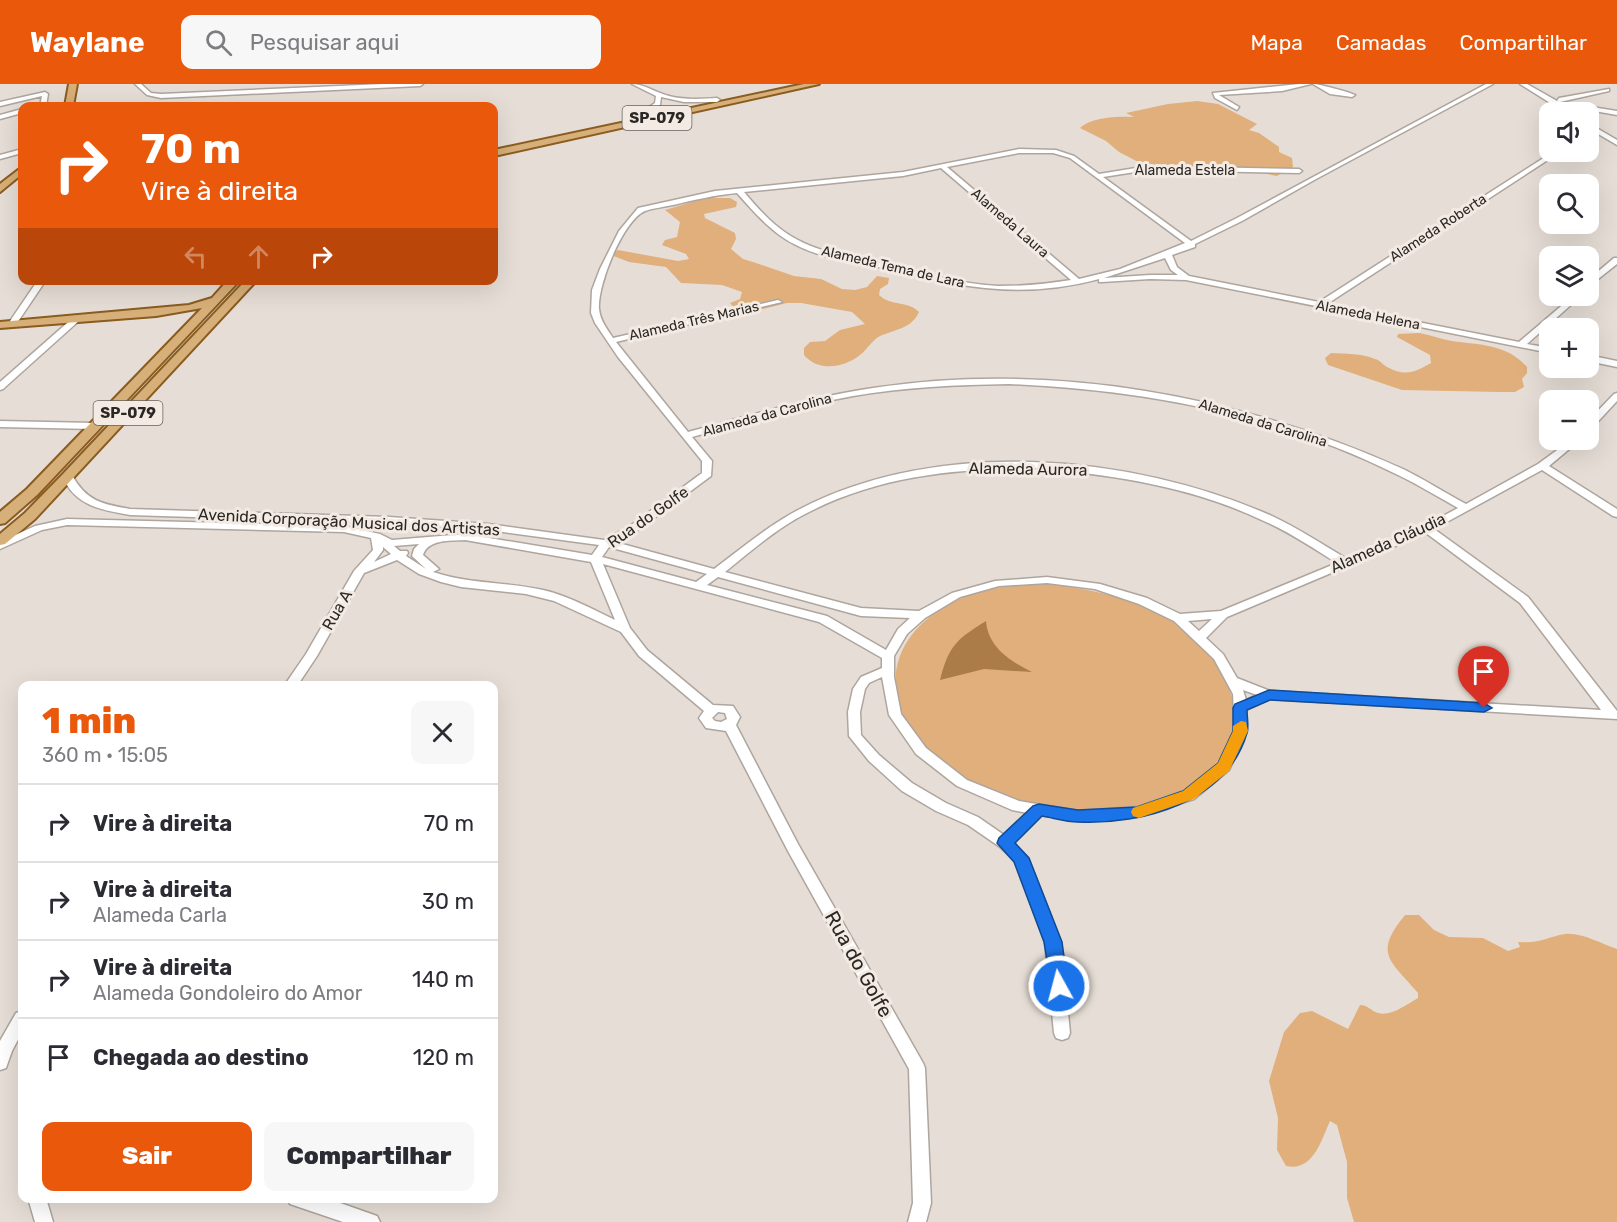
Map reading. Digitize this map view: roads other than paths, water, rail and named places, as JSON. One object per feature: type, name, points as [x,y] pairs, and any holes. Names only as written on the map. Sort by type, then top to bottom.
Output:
[{"type":"main road","points":[[70,102],[73,84]]},
{"type":"main road","points":[[80,102],[82,84]]},
{"type":"main road","name":"SP-079","points":[[498,144],[796,84]]},
{"type":"main road","name":"SP-079","points":[[498,152],[815,84]]},
{"type":"main road","points":[[0,189],[18,173]]},
{"type":"main road","points":[[0,197],[18,182]]},
{"type":"main road","name":"SP-079","points":[[0,520],[16,507],[230,285]]},
{"type":"main road","name":"SP-079","points":[[0,541],[30,516],[68,477],[247,285]]},
{"type":"main road","points":[[175,320],[182,312],[216,300]]},
{"type":"main road","points":[[0,330],[191,308]]},
{"type":"main road","points":[[6,324],[175,320]]},
{"type":"main road","points":[[175,320],[181,335]]},
{"type":"street","points":[[138,84],[149,94],[161,96],[420,84]]},
{"type":"street","points":[[635,84],[658,97],[681,100],[717,100]]},
{"type":"street","points":[[1237,108],[1217,97],[1216,93],[1282,89],[1308,84]]},
{"type":"street","points":[[1316,84],[1328,90]]},
{"type":"street","name":"Alameda Tema de Lara","points":[[738,190],[784,236],[806,247],[938,280],[982,287],[1021,288],[1081,282],[1169,255],[1192,245],[1490,84]]},
{"type":"street","points":[[1522,84],[1551,102],[1607,90]]},
{"type":"street","points":[[0,97],[42,87]]},
{"type":"street","points":[[0,104],[43,93],[47,94],[43,102]]},
{"type":"street","points":[[638,117],[656,106],[658,97]]},
{"type":"street","points":[[1599,110],[1617,113]]},
{"type":"street","points":[[0,117],[18,112]]},
{"type":"street","points":[[1599,133],[1617,143]]},
{"type":"street","name":"Alameda da Carolina","points":[[1192,245],[1072,157],[1043,150],[1019,151],[854,180],[738,190],[650,207],[634,216],[619,237],[596,289],[596,316],[611,341],[686,436],[799,404],[876,390],[981,382],[1022,382],[1098,388],[1196,402],[1297,431],[1401,473],[1464,507]]},
{"type":"street","points":[[0,157],[18,152]]},
{"type":"street","name":"Alameda Roberta","points":[[1320,305],[1542,162]]},
{"type":"street","name":"Alameda Laura","points":[[942,166],[1081,282]]},
{"type":"street","name":"Alameda Estela","points":[[1096,176],[1148,168],[1274,170],[1299,173]]},
{"type":"street","name":"Alameda Tema de Lara","points":[[1299,173],[1331,170]]},
{"type":"street","points":[[1299,173],[1315,178]]},
{"type":"street","points":[[1299,173],[1315,178]]},
{"type":"street","points":[[1299,173],[1300,187]]},
{"type":"street","points":[[1169,255],[1174,268],[1186,278]]},
{"type":"street","points":[[1599,276],[1617,260]]},
{"type":"street","name":"Alameda Helena","points":[[1081,282],[1150,277],[1186,278],[1539,349]]},
{"type":"street","points":[[6,324],[38,285]]},
{"type":"street","name":"Alameda Três Marias","points":[[611,341],[778,302]]},
{"type":"street","points":[[1521,345],[1566,306]]},
{"type":"street","points":[[0,387],[74,322]]},
{"type":"street","points":[[1599,360],[1617,364]]},
{"type":"street","points":[[1599,416],[1617,396]]},
{"type":"street","points":[[0,424],[94,426]]},
{"type":"street","name":"Rua do Golfe","points":[[686,436],[707,461],[707,474],[634,528],[606,543],[595,559],[625,629],[643,653],[711,710],[705,718],[711,725],[723,727],[729,725],[793,847],[917,1068],[922,1203],[917,1222]]},
{"type":"street","name":"Alameda Cláudia","points":[[1223,614],[1427,529],[1542,466],[1563,450]]},
{"type":"street","name":"Alameda Aurora","points":[[698,586],[771,529],[837,496],[917,474],[947,469],[1007,465],[1081,468],[1163,483],[1269,519],[1346,563]]},
{"type":"street","points":[[1542,466],[1617,514]]},
{"type":"street","name":"Avenida Corporação Musical dos Artistas","points":[[68,477],[70,485],[81,498],[102,507],[121,511],[389,520],[488,527],[606,543],[861,612],[921,615]]},
{"type":"street","points":[[0,514],[16,507]]},
{"type":"street","points":[[112,522],[121,511]]},
{"type":"street","points":[[389,520],[380,528],[376,536],[398,555],[430,576],[466,584],[513,588],[559,598],[625,629]]},
{"type":"street","name":"Avenida Corporação Musical dos Artistas","points":[[0,546],[20,535],[67,522],[344,529],[376,536],[390,543],[417,543],[465,537],[595,559],[823,620],[888,663]]},
{"type":"street","points":[[430,522],[436,530],[432,540],[419,549],[417,556],[443,578]]},
{"type":"street","points":[[1427,529],[1524,600],[1614,715]]},
{"type":"street","name":"Rua A","points":[[294,681],[311,656],[360,571],[378,550],[376,536]]},
{"type":"street","points":[[360,571],[432,540]]},
{"type":"street","points":[[888,663],[895,714],[921,751],[962,783],[1017,806],[1078,816],[1138,812],[1189,795],[1224,767],[1241,731],[1239,694],[1220,657],[1178,618],[1143,601],[1096,586],[1047,580],[999,583],[956,595],[921,615],[902,632],[888,663],[866,680],[859,689],[854,712],[855,736],[874,758],[907,787],[941,807],[973,821],[1005,843],[1021,858],[1053,942],[1062,1033]]},
{"type":"street","points":[[1178,618],[1223,614]]},
{"type":"street","points":[[1199,638],[1223,614]]},
{"type":"street","points":[[1232,681],[1269,695],[1614,715]]},
{"type":"street","points":[[1240,708],[1269,695]]},
{"type":"street","points":[[1005,843],[1039,810]]},
{"type":"street","points":[[0,1063],[4,1049],[18,1025]]},
{"type":"street","points":[[38,1203],[44,1222]]},
{"type":"street","points":[[312,1203],[371,1222]]}]
